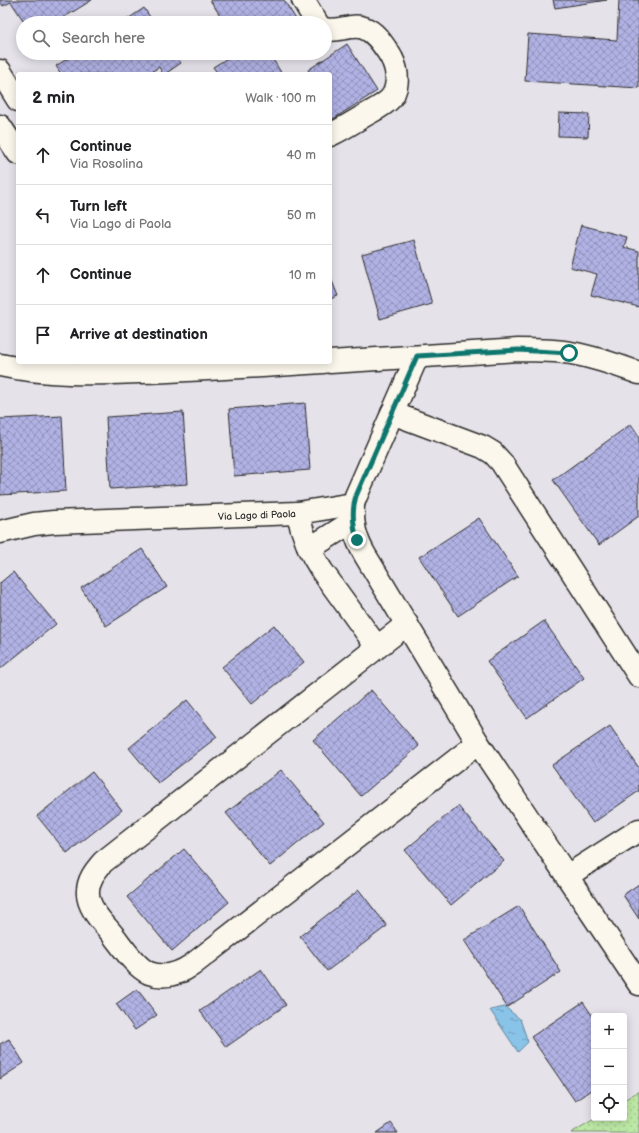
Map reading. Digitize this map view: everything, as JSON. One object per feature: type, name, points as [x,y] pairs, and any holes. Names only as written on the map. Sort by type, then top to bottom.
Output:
[{"type":"street","points":[[303,0],[313,16]]},
{"type":"street","points":[[332,30],[356,26],[369,30],[390,55],[396,69],[397,79],[394,92],[387,102],[332,134]]},
{"type":"street","points":[[0,71],[16,97]]},
{"type":"street","points":[[0,126],[16,150]]},
{"type":"street","points":[[332,362],[518,350],[569,353],[601,360],[639,374]]},
{"type":"street","points":[[417,356],[356,496],[353,512],[355,533],[360,546],[478,743],[639,984]]},
{"type":"street","points":[[0,365],[62,373],[99,374],[158,367],[257,364]]},
{"type":"street","points":[[392,413],[483,447],[496,456],[502,463],[639,676]]},
{"type":"street","points":[[309,549],[353,512]]},
{"type":"street","name":"Via Lago di Paola","points":[[0,532],[34,524],[54,522],[353,512]]},
{"type":"street","points":[[298,513],[309,549],[322,571],[377,647]]},
{"type":"street","points":[[407,624],[109,857],[90,879],[87,893],[91,906],[138,965],[147,972],[162,975],[181,972],[478,743]]},
{"type":"street","points":[[567,876],[639,830]]},
{"type":"green space","points":[[639,1091],[639,1133],[571,1133],[591,1121],[627,1121],[627,1098]]},
{"type":"water","points":[[505,1007],[520,1019],[528,1042],[518,1052],[490,1010]]},
{"type":"building","points":[[0,0],[92,0],[66,16],[20,16],[11,2],[3,6]]},
{"type":"building","points":[[210,0],[284,0],[294,16],[220,16]]},
{"type":"building","points":[[553,0],[607,0],[555,8]]},
{"type":"building","points":[[619,0],[639,0],[639,88],[525,81],[528,34],[617,40]]},
{"type":"building","points":[[144,8],[149,16],[132,16]]},
{"type":"building","points":[[347,44],[377,91],[332,120],[332,72],[309,72],[308,70],[323,60],[332,60],[332,54]]},
{"type":"building","points":[[65,60],[179,60],[181,63],[168,72],[162,72],[159,67],[151,72],[60,72],[56,66]]},
{"type":"building","points":[[224,60],[273,60],[281,72],[217,72],[213,67]]},
{"type":"building","points":[[559,113],[589,114],[588,137],[558,136]]},
{"type":"building","points":[[581,225],[627,237],[624,247],[639,251],[639,307],[591,295],[597,274],[570,267]]},
{"type":"building","points":[[414,240],[432,304],[380,319],[362,254]]},
{"type":"building","points":[[332,281],[338,296],[332,298]]},
{"type":"building","points":[[305,403],[310,470],[234,476],[229,409]]},
{"type":"building","points":[[183,412],[188,484],[110,489],[106,417]]},
{"type":"building","points":[[62,416],[66,491],[0,495],[0,419]]},
{"type":"building","points":[[631,424],[639,436],[639,516],[599,545],[553,480]]},
{"type":"building","points":[[479,518],[518,576],[458,616],[419,557]]},
{"type":"building","points":[[142,549],[167,587],[106,626],[81,588]]},
{"type":"building","points":[[13,572],[56,624],[0,669],[0,583]]},
{"type":"building","points":[[544,621],[584,678],[527,718],[487,661]]},
{"type":"building","points":[[274,625],[304,662],[252,704],[222,667]]},
{"type":"building","points":[[371,690],[419,746],[361,796],[313,740]]},
{"type":"building","points":[[187,700],[217,737],[158,783],[129,748]]},
{"type":"building","points":[[610,726],[639,768],[639,791],[593,823],[552,765]]},
{"type":"building","points":[[281,770],[324,822],[270,866],[226,813]]},
{"type":"building","points":[[92,772],[122,810],[67,853],[37,816]]},
{"type":"building","points":[[458,806],[504,861],[451,905],[405,850]]},
{"type":"building","points":[[184,849],[229,902],[172,951],[127,897]]},
{"type":"building","points":[[639,884],[639,919],[623,895]]},
{"type":"building","points":[[359,890],[387,926],[327,971],[300,936]]},
{"type":"building","points":[[519,906],[561,972],[507,1007],[464,940]]},
{"type":"building","points":[[261,969],[286,1005],[226,1047],[200,1011]]},
{"type":"building","points":[[137,989],[157,1015],[135,1030],[116,1004]]},
{"type":"building","points":[[583,1002],[591,1014],[591,1090],[575,1101],[531,1037]]},
{"type":"building","points":[[9,1039],[24,1063],[0,1079],[0,1044]]},
{"type":"building","points":[[391,1123],[398,1133],[377,1133]]},
{"type":"route","points":[[357,540],[353,521],[353,504],[417,356],[518,350],[569,353]]}]
